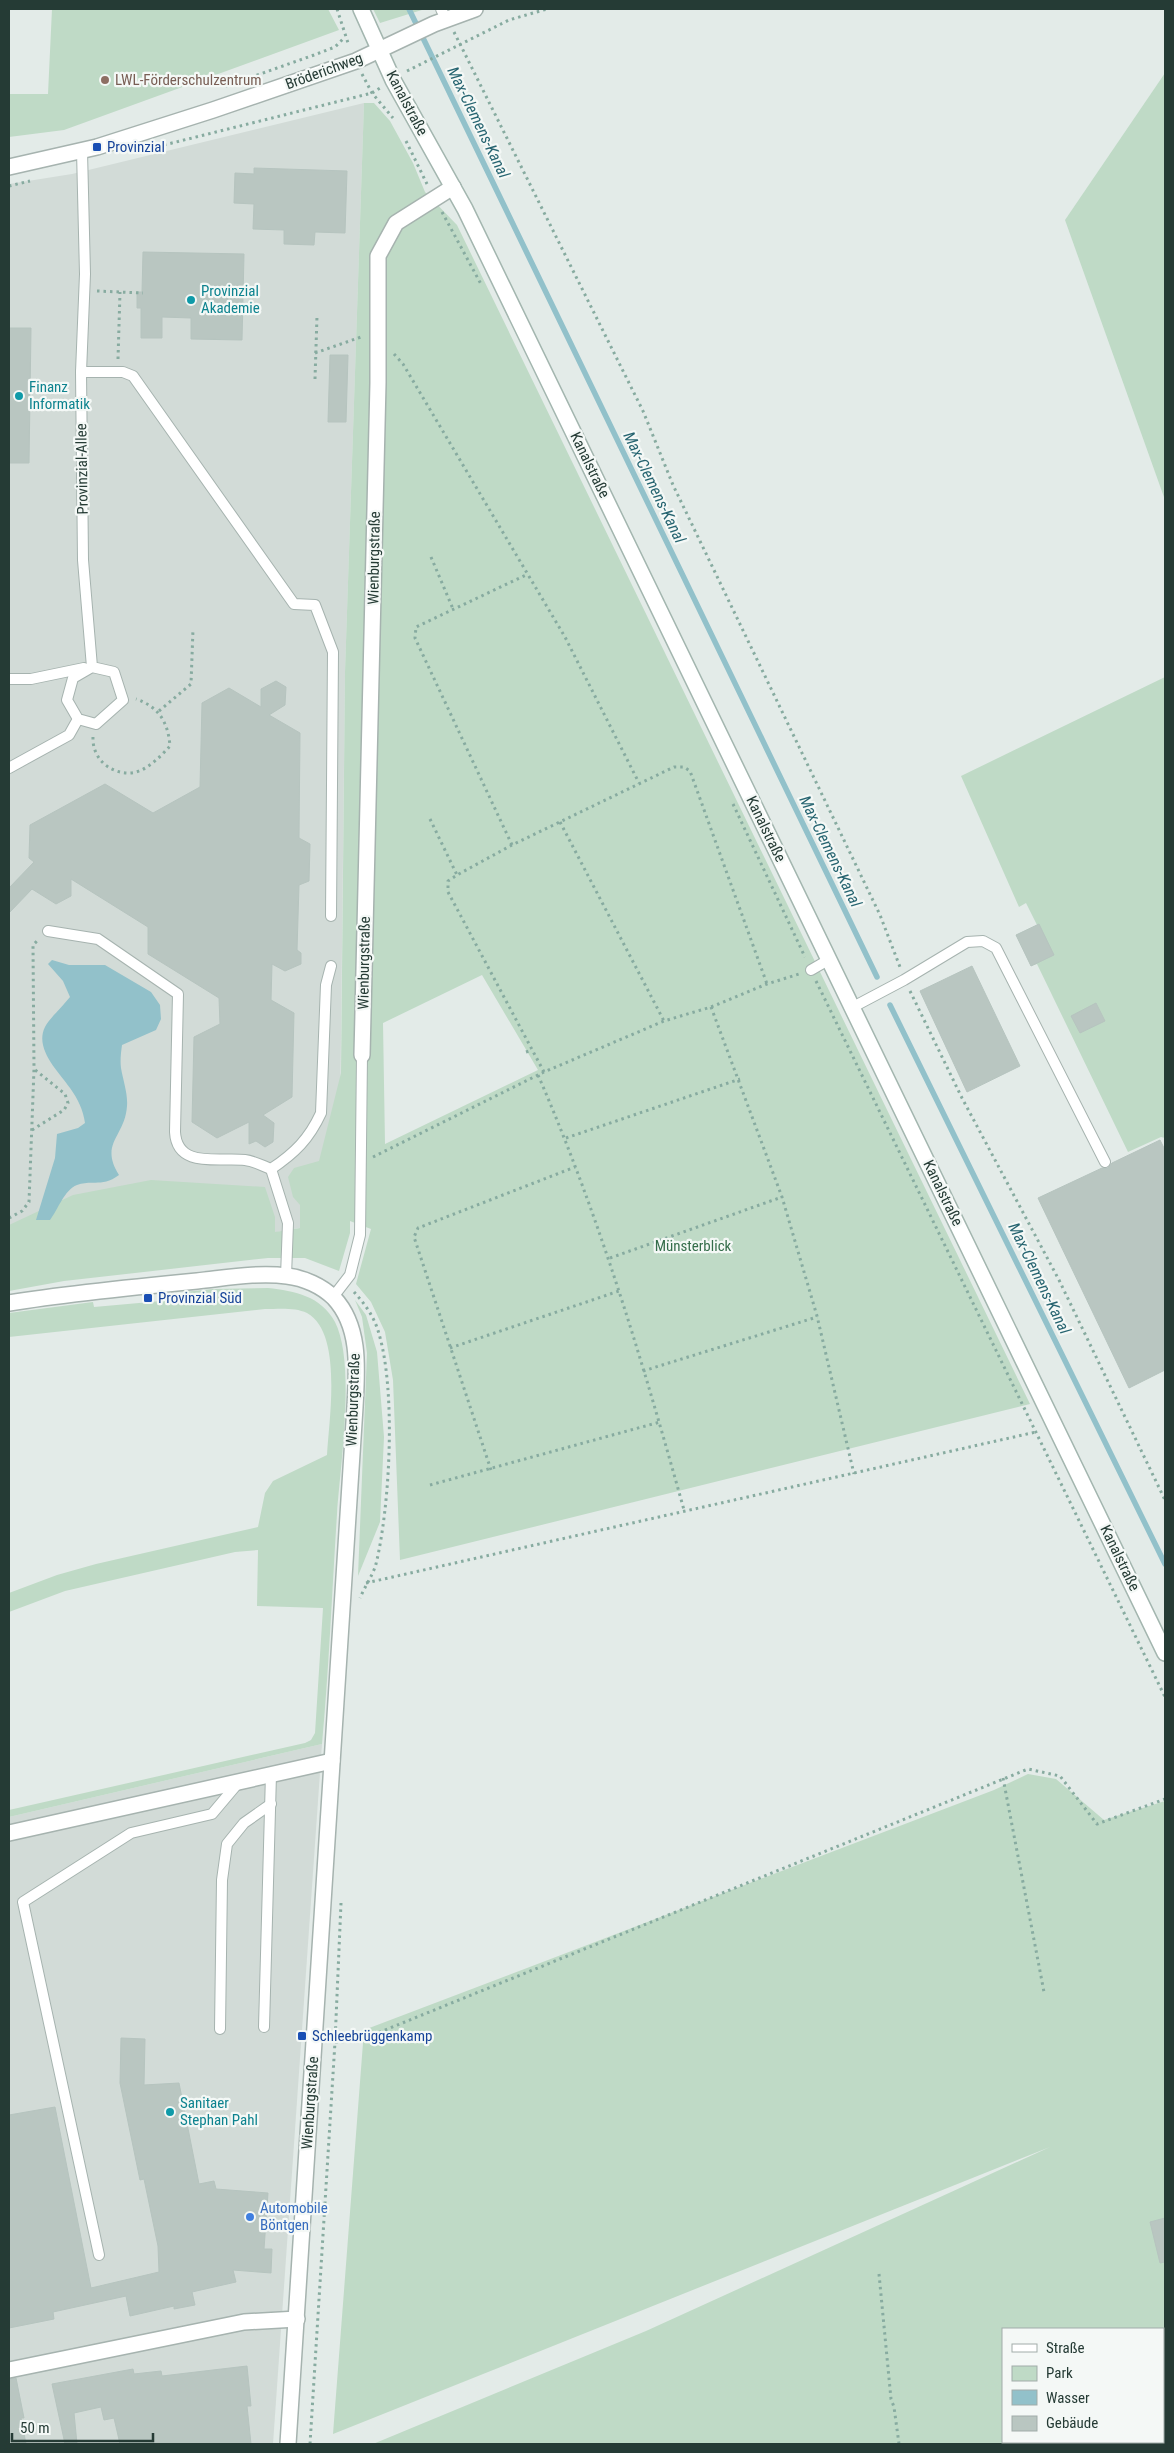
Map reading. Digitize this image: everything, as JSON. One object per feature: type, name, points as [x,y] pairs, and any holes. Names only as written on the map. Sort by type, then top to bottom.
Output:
[{"type":"street","name":"Kanalstraße","points":[[361,9],[393,80],[453,187],[853,1007],[1165,1653]]},
{"type":"street","name":"Bröderichweg","points":[[9,166],[82,151],[213,110],[356,61],[406,38],[440,17],[475,9]]},
{"type":"street","name":"Wienburgstraße","points":[[362,1055],[377,433],[378,256],[396,223],[453,187]]},
{"type":"street","points":[[9,1304],[170,1283],[254,1276],[286,1276],[311,1283],[333,1297]]},
{"type":"street","name":"Wienburgstraße","points":[[288,2444],[356,1387],[355,1347],[351,1327],[333,1297]]},
{"type":"street","points":[[9,1833],[332,1761]]},
{"type":"street","points":[[9,2370],[244,2322],[297,2319]]},
{"type":"lane","name":"Provinzial-Allee","points":[[82,151],[84,290],[81,372],[84,560],[92,667]]},
{"type":"lane","points":[[81,372],[118,372],[133,376],[294,604],[315,605],[334,652],[331,916]]},
{"type":"lane","points":[[9,679],[31,679],[92,667],[114,672],[123,700],[96,724],[78,719],[67,700],[73,678],[92,667]]},
{"type":"lane","points":[[9,768],[69,735],[78,719]]},
{"type":"lane","points":[[48,931],[98,939],[178,994],[175,1132],[176,1143],[180,1150],[187,1156],[247,1160],[271,1169]]},
{"type":"lane","points":[[853,1007],[904,980],[967,942],[983,941],[996,948],[1105,1162]]},
{"type":"lane","points":[[811,970],[830,960]]},
{"type":"lane","points":[[271,1169],[295,1152],[314,1128],[321,1113],[326,985],[331,966]]},
{"type":"lane","name":"Wienburgstraße","points":[[333,1297],[350,1274],[360,1235],[362,1055]]},
{"type":"lane","points":[[271,1169],[288,1223],[286,1276]]},
{"type":"lane","points":[[264,2027],[271,1774]]},
{"type":"lane","points":[[99,2255],[23,1902],[131,1833],[212,1814],[240,1781]]},
{"type":"lane","points":[[220,2029],[222,1880],[226,1844],[244,1823],[271,1804]]},
{"type":"path","points":[[337,9],[345,37]]},
{"type":"path","points":[[409,70],[461,42],[509,20],[547,9]]},
{"type":"path","points":[[461,42],[643,411],[673,485],[880,915],[904,980],[962,1098],[1058,1280],[1165,1500]]},
{"type":"path","points":[[158,147],[372,93],[396,121]]},
{"type":"path","points":[[404,138],[484,290]]},
{"type":"path","points":[[84,290],[143,293]]},
{"type":"path","points":[[118,372],[120,292]]},
{"type":"path","points":[[315,379],[317,316]]},
{"type":"path","points":[[316,353],[362,337],[377,338],[403,364],[528,574],[564,638],[639,783]]},
{"type":"path","points":[[431,557],[453,609]]},
{"type":"path","points":[[512,846],[416,638],[416,626],[528,574]]},
{"type":"path","points":[[159,711],[191,684],[193,629]]},
{"type":"path","points":[[96,724],[93,730],[92,744],[98,759],[110,769],[130,773],[159,759],[170,746],[168,730],[159,711],[149,704],[135,699],[123,700]]},
{"type":"path","points":[[544,1072],[448,892],[448,882],[457,875],[512,846],[639,783],[674,768],[684,767],[690,771],[767,984]]},
{"type":"path","points":[[732,802],[811,970],[1165,1697]]},
{"type":"path","points":[[430,818],[457,875]]},
{"type":"path","points":[[560,822],[664,1021]]},
{"type":"path","points":[[9,1218],[22,1211],[29,1202],[34,1069],[33,945],[48,931]]},
{"type":"path","points":[[362,1162],[544,1072],[664,1021],[711,1007],[767,984],[811,970]]},
{"type":"path","points":[[711,1007],[740,1079],[782,1197],[817,1316],[854,1474]]},
{"type":"path","points":[[526,1052],[532,1050]]},
{"type":"path","points":[[32,1130],[64,1110],[68,1103],[65,1094],[34,1069]]},
{"type":"path","points":[[538,1075],[566,1138],[575,1167],[610,1258],[660,1422],[684,1510]]},
{"type":"path","points":[[566,1138],[740,1079]]},
{"type":"path","points":[[491,1470],[414,1237],[418,1228],[575,1167]]},
{"type":"path","points":[[610,1258],[782,1197]]},
{"type":"path","points":[[344,1284],[362,1302],[379,1333],[387,1392],[386,1504],[376,1567],[365,1584],[358,1607]]},
{"type":"path","points":[[450,1348],[619,1291]]},
{"type":"path","points":[[643,1371],[817,1316]]},
{"type":"path","points":[[430,1485],[491,1470],[660,1422]]},
{"type":"path","points":[[365,1584],[684,1510],[854,1474],[1036,1432]]},
{"type":"path","points":[[314,2041],[358,2041],[1028,1769],[1060,1776],[1097,1824],[1165,1799]]},
{"type":"path","points":[[1004,1778],[1044,1992]]},
{"type":"path","points":[[310,2444],[335,2042],[341,1897]]},
{"type":"path","points":[[878,2274],[890,2398],[894,2407],[899,2444]]},
{"type":"shaded area","points":[[364,103],[345,672],[339,1221],[9,1279],[9,184],[72,174]]},
{"type":"shaded area","points":[[322,1744],[273,2444],[9,2444],[9,1817]]},
{"type":"green space","name":"LWL-Förderschulzentrum","points":[[52,9],[328,9],[339,30],[64,130],[9,137],[9,94],[48,94]]},
{"type":"green space","points":[[373,9],[425,9],[380,23]]},
{"type":"green space","points":[[1165,73],[1165,500],[1065,220]]},
{"type":"green space","name":"Münsterblick","points":[[364,103],[374,103],[390,121],[413,163],[425,192],[457,225],[1030,1404],[400,1560],[393,1380],[385,1332],[371,1302],[356,1284],[371,1229],[350,1221],[350,1233],[339,1271],[305,1258],[268,1258],[64,1281],[9,1291],[9,1225],[73,1195],[151,1180],[265,1187],[275,1217],[275,1232],[300,1228],[300,1205],[293,1197],[288,1177],[294,1168],[319,1161],[341,1073],[345,672]],"holes":[[[482,975],[538,1070],[385,1144],[383,1023]]]},
{"type":"green space","points":[[1165,677],[1165,1138],[1161,1137],[1128,1152],[1037,964],[1031,966],[1016,935],[1037,925],[1026,903],[1019,907],[961,776]]},
{"type":"green space","points":[[268,1288],[306,1296],[322,1306],[335,1322],[341,1340],[345,1363],[345,1416],[322,1744],[9,1817],[9,1810],[305,1743],[311,1740],[315,1733],[323,1608],[257,1606],[258,1550],[235,1552],[65,1591],[9,1612],[9,1593],[57,1575],[96,1564],[258,1527],[265,1493],[273,1481],[327,1455],[331,1378],[330,1357],[326,1339],[318,1323],[307,1313],[297,1310],[265,1309],[9,1337],[9,1313],[93,1302],[94,1307],[184,1299],[184,1292],[213,1289]]},
{"type":"green space","points":[[355,1300],[366,1315],[377,1352],[384,1437],[380,1522],[358,1576],[367,1353],[362,1317]]},
{"type":"green space","points":[[1028,1774],[1056,1779],[1104,1820],[1165,1801],[1165,2444],[373,2444],[646,2331],[1050,2147],[333,2434],[364,2030],[994,1790]]},
{"type":"water","points":[[52,960],[69,965],[105,965],[151,992],[160,1005],[161,1019],[156,1030],[122,1045],[121,1065],[127,1106],[125,1117],[112,1147],[114,1164],[119,1175],[107,1181],[77,1185],[68,1191],[50,1220],[36,1220],[55,1158],[57,1134],[78,1128],[85,1123],[78,1100],[49,1060],[43,1044],[42,1035],[45,1027],[70,997],[63,981],[48,964]]},
{"type":"building","points":[[254,168],[347,171],[345,233],[315,232],[314,245],[284,244],[284,230],[253,229],[254,204],[234,203],[235,173],[254,174]]},
{"type":"building","name":"Provinzial Akademie","points":[[143,252],[244,254],[242,340],[191,339],[191,318],[162,317],[162,338],[141,338],[141,308],[137,308],[137,292],[142,292]]},
{"type":"building","name":"Finanz Informatik","points":[[9,328],[31,328],[29,463],[9,463]]},
{"type":"building","points":[[330,355],[348,355],[346,422],[328,422]]},
{"type":"building","points":[[276,681],[286,687],[285,705],[269,715],[300,733],[299,838],[310,844],[309,881],[299,885],[297,950],[301,953],[301,964],[285,971],[272,964],[271,1000],[294,1013],[292,1097],[263,1115],[274,1123],[273,1142],[265,1147],[256,1141],[249,1144],[249,1122],[217,1138],[192,1122],[194,1037],[220,1024],[219,998],[148,954],[148,927],[71,879],[71,896],[56,904],[32,889],[9,913],[9,888],[34,862],[29,858],[30,825],[105,784],[153,813],[200,787],[202,703],[229,688],[261,707],[261,689]]},
{"type":"building","points":[[1039,924],[1054,955],[1031,966],[1016,935]]},
{"type":"building","points":[[972,966],[1020,1066],[967,1092],[920,991]]},
{"type":"building","points":[[1096,1003],[1105,1021],[1080,1033],[1071,1016]]},
{"type":"building","points":[[1160,1140],[1165,1150],[1165,1370],[1129,1388],[1038,1198],[1102,1168],[1108,1168],[1112,1163]]},
{"type":"building","points":[[121,2038],[145,2039],[144,2085],[179,2083],[199,2184],[214,2181],[216,2189],[268,2193],[264,2249],[272,2249],[271,2273],[233,2270],[236,2282],[192,2292],[195,2305],[174,2309],[174,2306],[130,2316],[126,2296],[53,2312],[54,2319],[9,2328],[9,2115],[55,2107],[91,2288],[159,2272],[158,2246],[144,2179],[140,2180],[120,2083]]},
{"type":"building","points":[[1165,2218],[1165,2262],[1160,2263],[1150,2222]]},
{"type":"building","points":[[247,2366],[251,2406],[247,2406],[251,2444],[120,2444],[114,2418],[104,2420],[101,2407],[74,2413],[77,2444],[65,2444],[52,2384],[133,2369],[134,2374],[161,2371],[162,2376]]},
{"type":"building","points":[[16,2378],[24,2418],[21,2418],[26,2444],[9,2444],[9,2379]]},
{"type":"waterway","name":"Max-Clemens-Kanal","points":[[409,9],[877,977]]},
{"type":"waterway","name":"Max-Clemens-Kanal","points":[[890,1005],[1165,1564]]},
{"type":"place","name":"LWL-Förderschulzentrum","points":[[105,80]]},
{"type":"place","name":"Provinzial","points":[[97,147]]},
{"type":"place","name":"Provinzial Akademie","points":[[191,300]]},
{"type":"place","name":"Finanz Informatik","points":[[19,396]]},
{"type":"place","name":"Provinzial Süd","points":[[148,1298]]},
{"type":"place","name":"Schleebrüggenkamp","points":[[302,2036]]},
{"type":"place","name":"Sanitaer Stephan Pahl","points":[[170,2112]]},
{"type":"place","name":"Automobile Böntgen","points":[[250,2217]]}]
